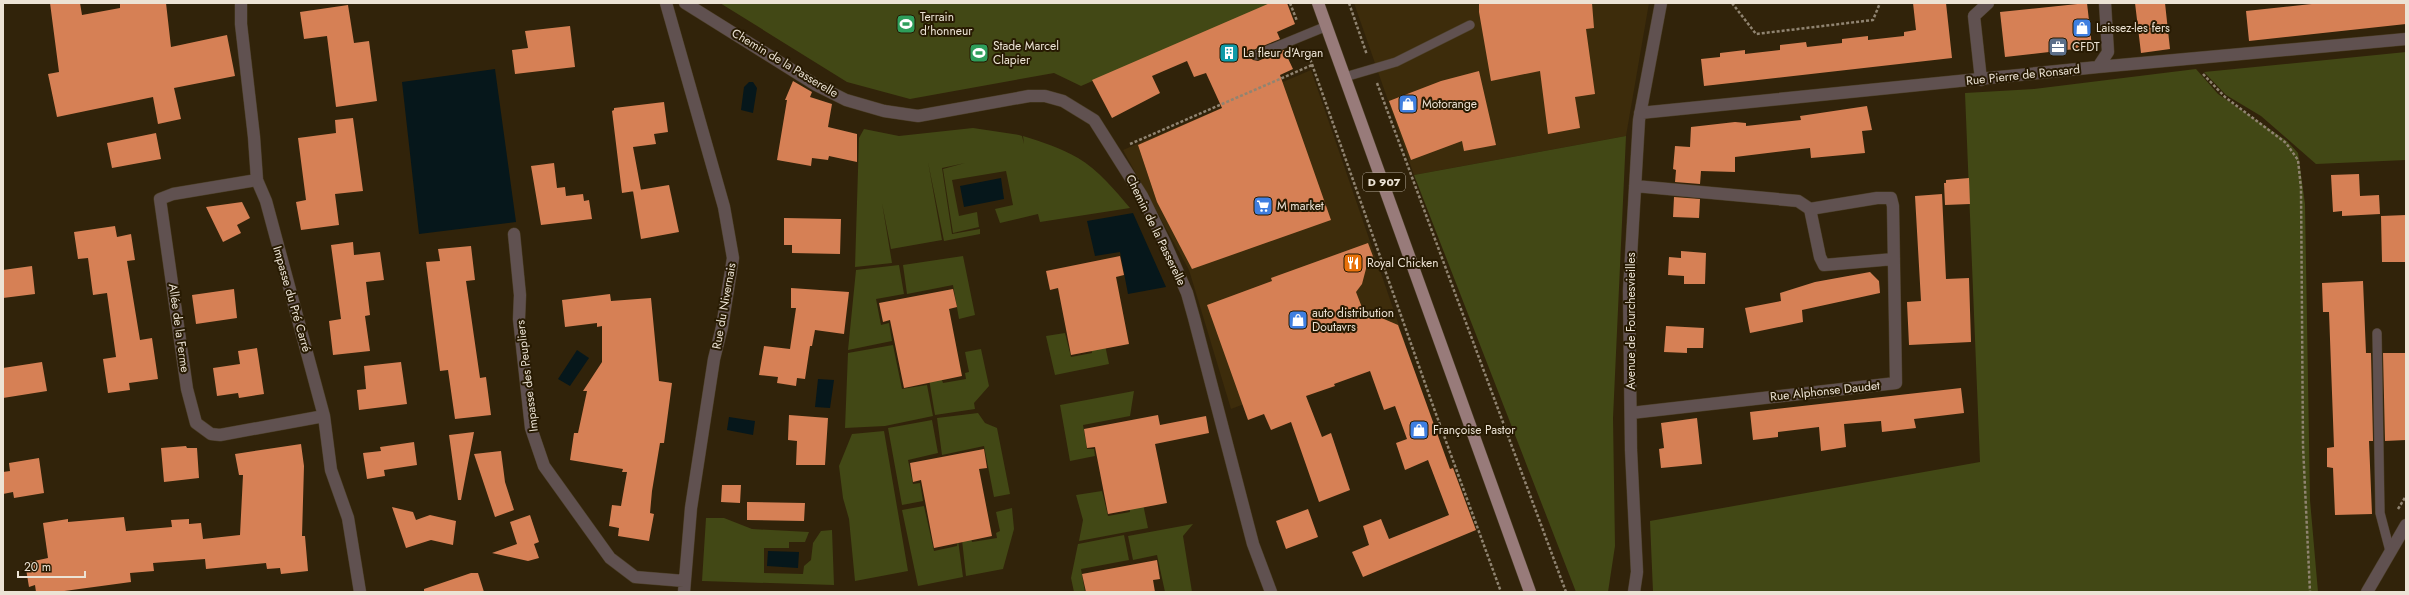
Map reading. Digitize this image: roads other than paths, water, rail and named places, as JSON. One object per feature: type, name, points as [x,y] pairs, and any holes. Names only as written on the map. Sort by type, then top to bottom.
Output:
[{"type":"main road","name":"D 907","points":[[1318,3],[1530,592]]},
{"type":"street","name":"Impasse du Pré Carré","points":[[241,3],[241,24],[254,137],[257,180],[266,201],[324,416],[331,470],[348,518],[360,592]]},
{"type":"street","name":"Rue du Nivernais","points":[[666,3],[724,207],[733,258],[709,390],[691,508],[684,587]]},
{"type":"street","name":"Chemin de la Passerelle","points":[[685,3],[816,85],[846,100],[884,111],[918,116],[1029,96],[1045,96],[1063,101],[1094,120],[1114,150],[1145,203],[1187,293],[1207,362],[1253,544],[1271,592]]},
{"type":"street","name":"Avenue de Fourchesvieilles","points":[[1634,592],[1637,572],[1631,413],[1629,291],[1640,114],[1661,3]]},
{"type":"street","points":[[1981,80],[1974,16],[1988,3]]},
{"type":"street","points":[[2098,67],[2108,52],[2105,3]]},
{"type":"street","name":"Rue Pierre de Ronsard","points":[[1640,114],[2098,67],[2406,39]]},
{"type":"street","name":"Allée de la Ferme","points":[[257,180],[173,194],[160,199],[187,388],[196,423],[211,434],[220,435],[324,416]]},
{"type":"street","points":[[1635,186],[1798,201],[1810,209],[1820,257],[1824,265],[1894,259]]},
{"type":"street","name":"Rue Alphonse Daudet","points":[[1631,413],[1896,383],[1893,206],[1891,198],[1881,197],[1810,209]]},
{"type":"street","name":"Impasse des Peupliers","points":[[514,234],[520,296],[519,319],[531,428],[544,466],[610,558],[635,578],[684,587]]},
{"type":"street","points":[[2367,592],[2390,551],[2405,531]]},
{"type":"lane","points":[[1345,77],[1396,62],[1470,25]]},
{"type":"lane","points":[[1256,55],[1327,26]]},
{"type":"lane","points":[[2377,333],[2380,513],[2390,551]]},
{"type":"place","name":"Terrain d'honneur","points":[[906,24]]},
{"type":"place","name":"Laissez-les fers","points":[[2082,28]]},
{"type":"place","name":"CFDT","points":[[2058,47]]},
{"type":"place","name":"Stade Marcel Clapier","points":[[979,53]]},
{"type":"place","name":"La fleur d'Argan","points":[[1229,53]]},
{"type":"place","name":"Motorange","points":[[1408,104]]},
{"type":"place","name":"M market","points":[[1263,206]]},
{"type":"place","name":"Royal Chicken","points":[[1353,263]]},
{"type":"place","name":"auto distribution Doutavrs","points":[[1298,320]]},
{"type":"place","name":"Françoise Pastor","points":[[1419,430]]}]
